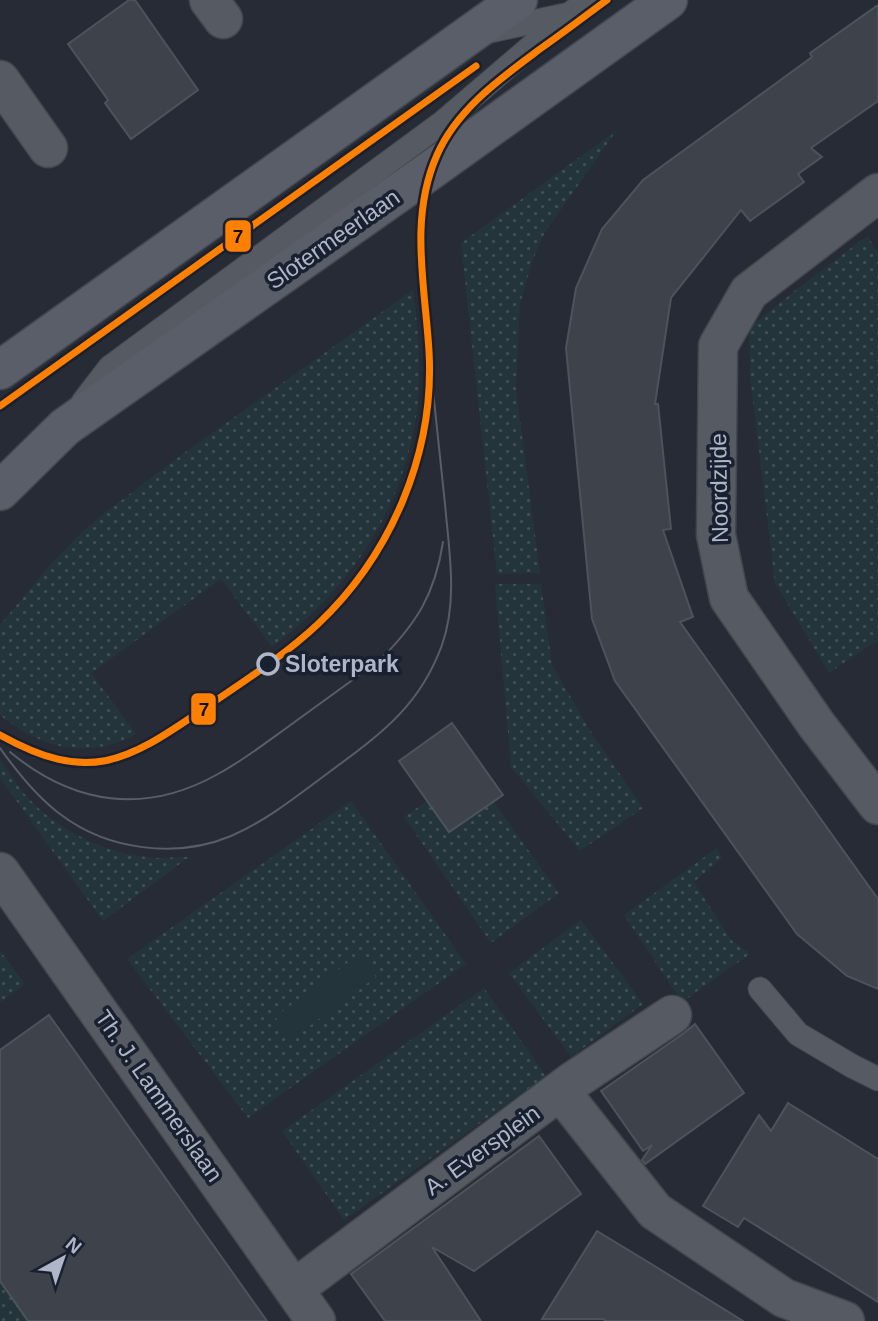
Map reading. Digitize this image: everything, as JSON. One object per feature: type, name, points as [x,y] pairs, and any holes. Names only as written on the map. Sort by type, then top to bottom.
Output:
[{"type":"main road","name":"Slotermeerlaan","points":[[0,370],[518,0]]},
{"type":"main road","name":"Slotermeerlaan","points":[[0,491],[65,427],[668,0]]},
{"type":"street","points":[[0,80],[48,148]]},
{"type":"street","name":"Noordzijde","points":[[878,193],[749,292],[718,346],[716,535],[729,598],[816,724],[878,805]]},
{"type":"street","name":"Th. J. Lammerslaan","points":[[0,872],[316,1321]]},
{"type":"street","name":"A. Eversplein","points":[[294,1289],[573,1081],[672,1015]]},
{"type":"street","points":[[561,1091],[655,1211],[784,1298],[845,1321]]},
{"type":"lane","name":"Slotermeerlaan","points":[[65,427],[110,367],[443,122],[589,0]]},
{"type":"lane","name":"Slotermeerlaan","points":[[468,36],[568,15]]},
{"type":"lane","points":[[760,989],[798,1034],[878,1079]]},
{"type":"shaded area","points":[[617,130],[545,232],[532,262],[520,304],[516,390],[540,573],[497,574],[461,243]]},
{"type":"shaded area","points":[[867,236],[878,252],[878,640],[829,673],[775,583],[750,375],[749,328]]},
{"type":"shaded area","points":[[413,290],[419,386],[409,453],[398,486],[367,547],[324,601],[272,647],[221,579],[91,673],[136,734],[118,742],[83,749],[65,747],[32,736],[0,715],[0,625],[52,563],[84,530],[180,456]]},
{"type":"shaded area","points":[[495,584],[541,584],[552,665],[589,729],[643,808],[580,851],[511,767]]},
{"type":"shaded area","points":[[0,759],[33,803],[74,833],[106,847],[139,856],[189,857],[103,921],[0,778]]},
{"type":"shaded area","points":[[351,801],[466,964],[248,1118],[127,959]]},
{"type":"shaded area","points":[[427,801],[449,832],[493,801],[559,893],[491,943],[404,817]]},
{"type":"shaded area","points":[[717,848],[722,858],[694,882],[731,940],[750,954],[682,1002],[624,915]]},
{"type":"shaded area","points":[[581,920],[643,1004],[571,1057],[509,973]]},
{"type":"shaded area","points":[[0,951],[25,984],[0,1002]]},
{"type":"shaded area","points":[[359,954],[376,977],[292,1039],[275,1017]]},
{"type":"shaded area","points":[[484,988],[546,1076],[344,1220],[282,1131]]},
{"type":"shaded area","points":[[0,1281],[28,1321],[0,1321]]},
{"type":"building","points":[[129,0],[135,0],[198,90],[131,139],[105,103],[108,100],[68,44]]},
{"type":"building","points":[[878,5],[878,101],[811,148],[822,157],[798,174],[804,182],[750,221],[741,210],[671,298],[655,404],[658,404],[671,529],[663,530],[693,617],[680,622],[878,899],[878,989],[847,976],[797,934],[615,681],[592,619],[566,348],[576,288],[602,229],[643,180],[812,57],[810,53]]},
{"type":"building","points":[[452,723],[503,795],[449,832],[399,761]]},
{"type":"building","points":[[49,1015],[267,1321],[28,1321],[0,1281],[0,1050]]},
{"type":"building","points":[[695,1024],[744,1093],[645,1164],[642,1160],[652,1145],[643,1151],[601,1091]]},
{"type":"building","points":[[788,1103],[878,1159],[878,1302],[744,1218],[738,1227],[703,1206],[759,1115],[771,1131]]},
{"type":"building","points":[[539,1136],[581,1194],[474,1271],[432,1247],[481,1321],[385,1321],[351,1274]]},
{"type":"building","points":[[597,1231],[743,1321],[542,1319]]},
{"type":"tram line","points":[[0,748],[20,775],[43,799],[79,826],[120,843],[165,849],[210,843],[231,836],[269,816],[347,759],[396,718],[422,686],[433,667],[442,645],[450,611],[450,557],[430,362]]},
{"type":"tram line","points":[[10,752],[59,784],[111,798],[137,799],[164,795],[191,787],[218,774],[252,753],[380,660],[422,607],[435,577],[443,542]]},
{"type":"transit line","name":"7","points":[[0,735],[31,750],[82,763],[105,761],[127,754],[175,728],[247,680],[305,636],[344,597],[387,534],[416,464],[424,427],[429,389],[429,351],[422,277],[421,227],[428,179],[437,155],[456,123],[481,96],[510,71],[607,0]]},
{"type":"transit line","name":"7","points":[[0,406],[476,66]]},
{"type":"place","name":"Sloterpark","points":[[268,664]]}]
